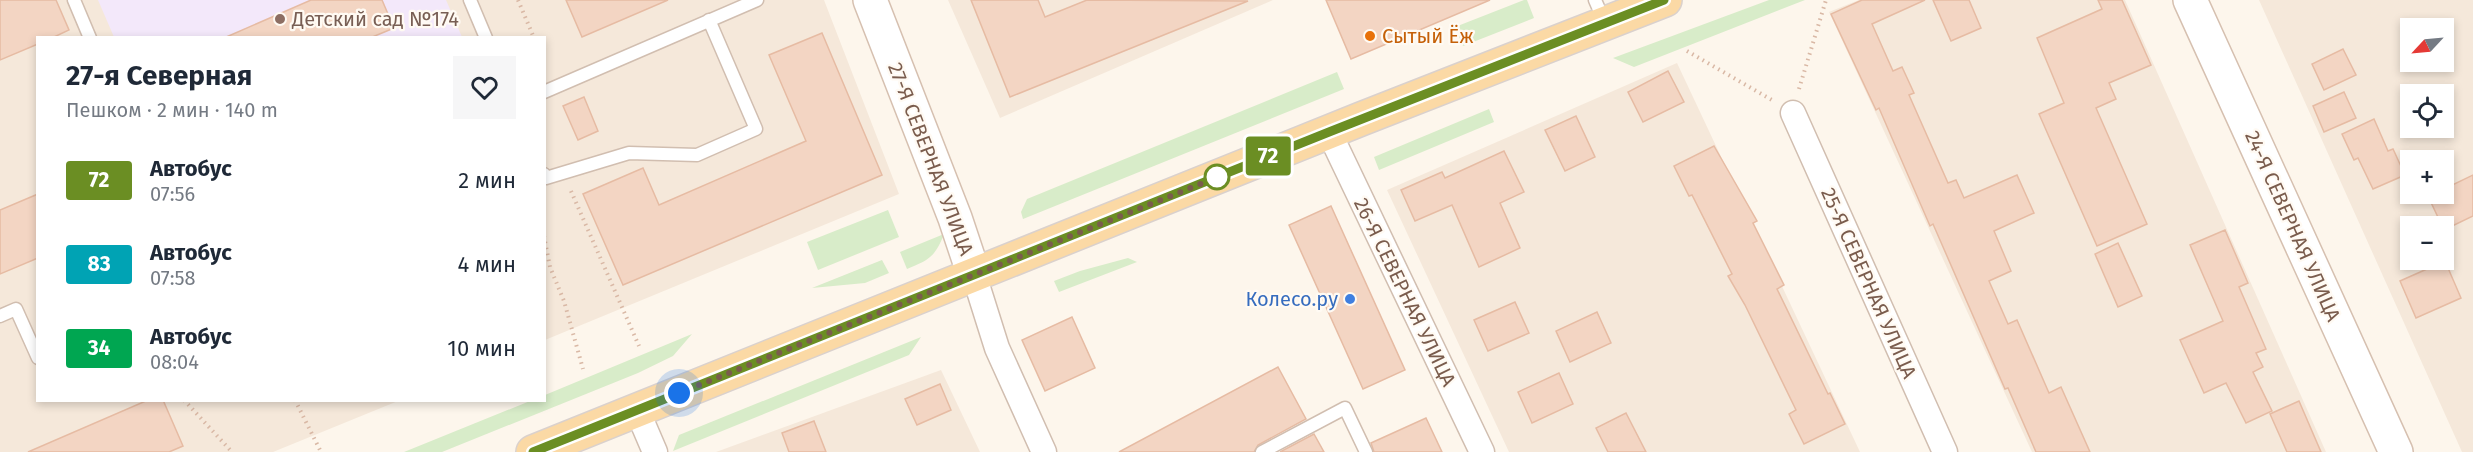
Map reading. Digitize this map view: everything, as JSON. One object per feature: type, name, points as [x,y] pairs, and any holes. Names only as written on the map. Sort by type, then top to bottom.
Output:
[{"type":"main road","name":"27-Я СЕВЕРНАЯ УЛИЦА","points":[[870,0],[956,218],[974,275]]},
{"type":"main road","points":[[533,452],[1329,132],[1600,12],[1665,0]]},
{"type":"main road","name":"24-Я СЕВЕРНАЯ УЛИЦА","points":[[2190,0],[2396,452]]},
{"type":"street","name":"25-Я СЕВЕРНАЯ УЛИЦА","points":[[1794,113],[1944,452]]},
{"type":"street","name":"26-Я СЕВЕРНАЯ УЛИЦА","points":[[1329,132],[1482,452]]},
{"type":"street","name":"27-Я СЕВЕРНАЯ УЛИЦА","points":[[974,275],[997,348],[1044,452]]},
{"type":"street","points":[[637,410],[655,452]]},
{"type":"lane","points":[[74,0],[89,36]]},
{"type":"lane","points":[[470,0],[485,36]]},
{"type":"lane","points":[[546,91],[757,0]]},
{"type":"lane","points":[[546,178],[629,153],[697,155],[756,129],[709,20]]},
{"type":"lane","points":[[0,316],[16,309],[36,354]]},
{"type":"lane","points":[[1262,452],[1345,408],[1366,452]]},
{"type":"path","points":[[518,0],[533,36]]},
{"type":"path","points":[[1687,51],[1794,113],[1826,0]]},
{"type":"path","points":[[563,172],[639,346]]},
{"type":"path","points":[[546,246],[550,267],[564,302],[583,369]]},
{"type":"path","points":[[186,402],[232,452]]},
{"type":"path","points":[[296,402],[321,452]]},
{"type":"shaded area","points":[[0,0],[824,0],[899,194],[546,340],[546,36],[36,36],[36,402],[396,402],[273,452],[0,452]]},
{"type":"shaded area","name":"Детский сад №174","points":[[98,0],[446,0],[462,36],[114,36]]},
{"type":"shaded area","points":[[948,0],[1273,0],[1000,118]]},
{"type":"shaded area","points":[[1859,0],[2125,0],[2326,452],[2032,452],[1829,12]]},
{"type":"shaded area","points":[[2259,0],[2473,0],[2473,452],[2462,452]]},
{"type":"shaded area","points":[[1677,63],[1860,452],[1509,452],[1387,190]]},
{"type":"shaded area","points":[[941,370],[980,452],[716,452]]},
{"type":"green space","points":[[1527,0],[1534,18],[1463,46],[1455,27]]},
{"type":"green space","points":[[1769,0],[1805,0],[1634,67],[1613,58]]},
{"type":"green space","points":[[1337,72],[1344,89],[1023,219],[1021,212],[1027,199]]},
{"type":"green space","points":[[1489,109],[1494,122],[1379,170],[1374,157]]},
{"type":"green space","points":[[888,210],[899,237],[818,270],[807,242]]},
{"type":"green space","points":[[944,234],[938,248],[930,257],[907,269],[900,252]]},
{"type":"green space","points":[[1128,258],[1137,262],[1059,292],[1054,281],[1080,271]]},
{"type":"green space","points":[[882,260],[889,273],[865,283],[812,288]]},
{"type":"green space","points":[[692,334],[673,356],[638,373],[442,452],[404,452],[528,402],[546,402],[546,395]]},
{"type":"green space","points":[[921,337],[909,355],[673,451],[679,435]]},
{"type":"building","points":[[0,0],[56,0],[69,30],[56,36],[36,36],[36,45],[0,60]]},
{"type":"building","name":"Детский сад №174","points":[[311,0],[382,0],[394,28],[375,36],[229,36]]},
{"type":"building","points":[[566,0],[668,0],[582,37]]},
{"type":"building","points":[[971,0],[1038,0],[1045,17],[1087,0],[1248,1],[1010,97]]},
{"type":"building","points":[[1326,0],[1490,0],[1351,59]]},
{"type":"building","points":[[1862,0],[1925,0],[1872,24],[1893,71],[1902,67],[1914,93],[1909,95],[1948,183],[1956,180],[1964,198],[2017,175],[2034,213],[1994,231],[2011,271],[1989,281],[2008,324],[2017,320],[2049,393],[2061,387],[2090,452],[2036,452],[2008,388],[2005,389],[1933,224],[1930,226],[1879,108],[1876,110],[1831,14]]},
{"type":"building","points":[[1933,0],[1969,0],[1981,28],[1951,41]]},
{"type":"building","points":[[2098,0],[2122,0],[2151,65],[2109,83],[2116,99],[2096,108],[2147,224],[2097,246],[2039,114],[2064,103],[2037,38],[2102,9]]},
{"type":"building","points":[[822,33],[882,175],[623,285],[583,194],[643,168],[659,205],[806,141],[769,55]]},
{"type":"building","points":[[2343,49],[2356,75],[2324,90],[2312,64]]},
{"type":"building","points":[[1668,71],[1684,102],[1643,122],[1628,92]]},
{"type":"building","points":[[2344,92],[2356,118],[2324,132],[2313,106]]},
{"type":"building","points":[[584,97],[598,131],[578,140],[563,106]]},
{"type":"building","points":[[1576,116],[1595,157],[1565,171],[1545,130]]},
{"type":"building","points":[[2374,119],[2388,151],[2393,149],[2400,164],[2400,177],[2373,189],[2358,158],[2354,160],[2342,134]]},
{"type":"building","points":[[1714,146],[1757,221],[1753,223],[1784,285],[1777,289],[1845,424],[1804,444],[1789,414],[1796,410],[1745,305],[1728,276],[1732,274],[1692,195],[1689,196],[1674,166]]},
{"type":"building","points":[[1504,151],[1524,192],[1500,203],[1520,248],[1479,267],[1452,205],[1415,221],[1401,190],[1442,172],[1445,178]]},
{"type":"building","points":[[2473,175],[2473,216],[2454,225],[2454,216],[2437,216],[2432,204],[2454,204],[2454,184]]},
{"type":"building","points":[[36,195],[36,259],[0,274],[0,210]]},
{"type":"building","points":[[1331,206],[1405,370],[1363,389],[1289,225]]},
{"type":"building","points":[[2225,230],[2248,283],[2239,287],[2266,349],[2256,353],[2263,367],[2253,372],[2272,411],[2246,423],[2226,383],[2204,393],[2180,340],[2223,321],[2190,245]]},
{"type":"building","points":[[2118,243],[2142,296],[2118,307],[2095,254]]},
{"type":"building","points":[[2425,270],[2449,270],[2461,298],[2416,318],[2400,281]]},
{"type":"building","points":[[1515,302],[1529,333],[1488,351],[1474,320]]},
{"type":"building","points":[[1597,312],[1611,343],[1570,362],[1556,331]]},
{"type":"building","points":[[1072,317],[1095,368],[1045,391],[1022,340]]},
{"type":"building","points":[[1278,367],[1306,419],[1258,445],[1254,452],[1119,452]]},
{"type":"building","points":[[1559,373],[1573,404],[1532,423],[1518,392]]},
{"type":"building","points":[[940,384],[951,410],[917,425],[905,399]]},
{"type":"building","points":[[2299,401],[2321,452],[2287,452],[2270,414]]},
{"type":"building","points":[[143,402],[164,402],[183,446],[169,452],[28,452]]},
{"type":"building","points":[[1626,413],[1646,452],[1608,452],[1596,428]]},
{"type":"building","points":[[1426,418],[1442,452],[1374,452],[1371,443]]},
{"type":"building","points":[[814,421],[826,452],[789,452],[782,433]]},
{"type":"building","points":[[1314,434],[1324,452],[1280,452]]},
{"type":"bus line","name":"72","points":[[533,452],[1664,0]]},
{"type":"place","name":"Детский сад №174","points":[[280,19]]},
{"type":"place","name":"Сытый Ёж","points":[[1370,36]]},
{"type":"place","name":"Колесо.ру","points":[[1350,299]]},
{"type":"route","points":[[679,393],[1223,175],[1217,177]]}]
